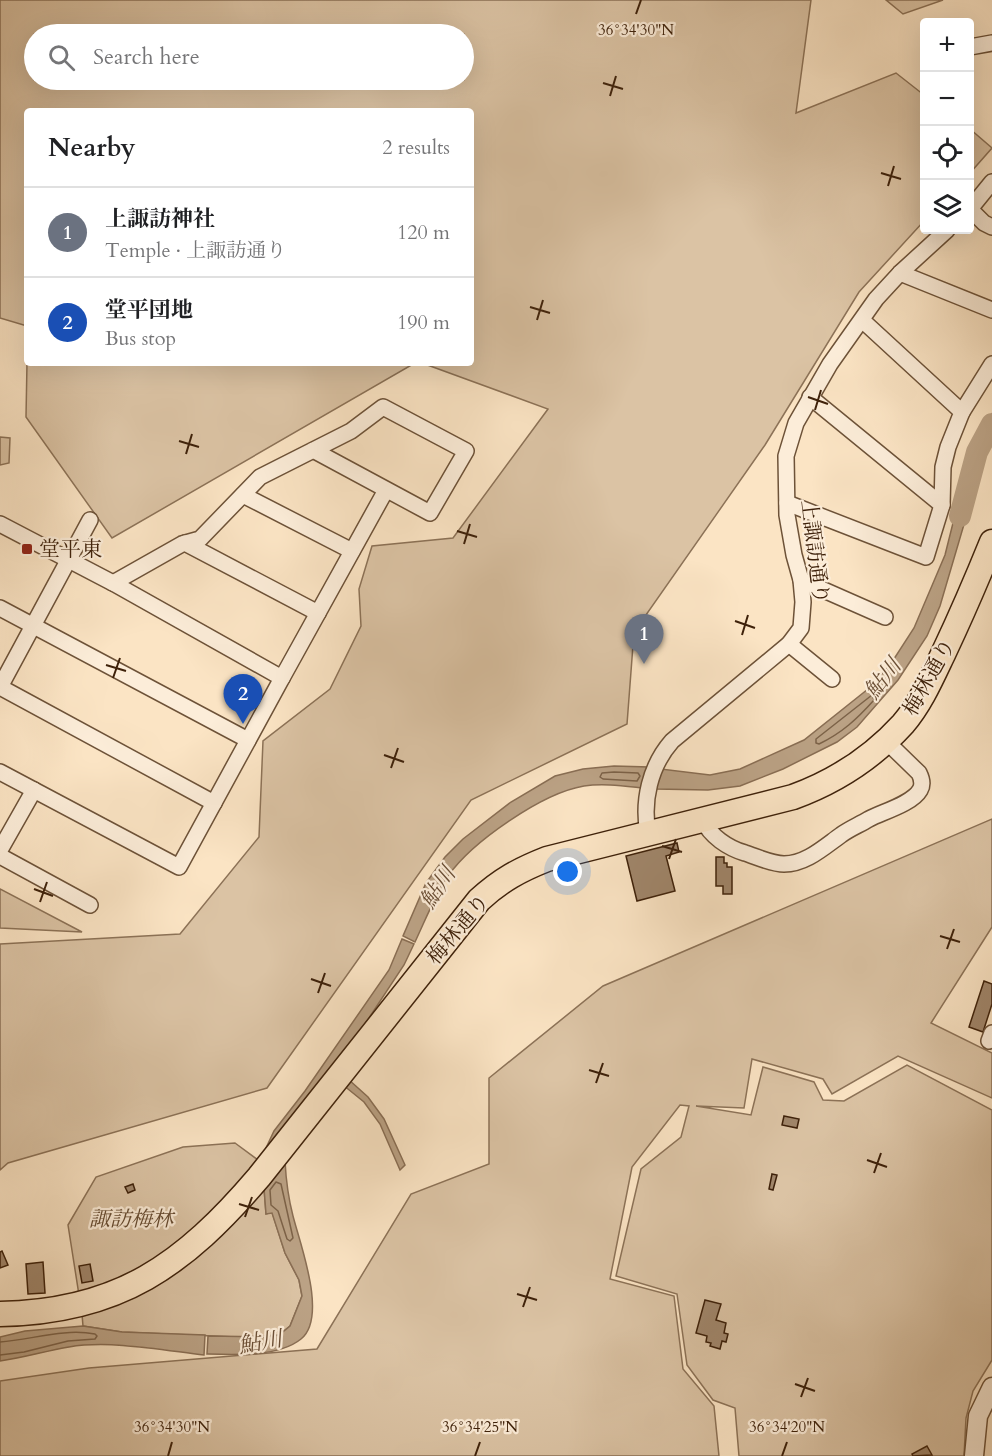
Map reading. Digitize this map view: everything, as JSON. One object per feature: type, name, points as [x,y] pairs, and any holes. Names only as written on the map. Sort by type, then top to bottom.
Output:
[{"type":"main road","name":"梅林通り","points":[[0,1314],[32,1314],[105,1298],[138,1283],[170,1264],[189,1249],[232,1209],[259,1177],[478,900],[516,871],[547,859],[784,799],[820,787],[860,763],[904,723],[926,691],[992,542]]},
{"type":"street","points":[[974,46],[992,43]]},
{"type":"street","points":[[974,204],[992,182]]},
{"type":"street","points":[[974,213],[992,227]]},
{"type":"street","name":"上諏訪通り","points":[[648,833],[645,816],[648,793],[656,764],[662,752],[672,741],[789,644],[801,628],[803,602],[801,580],[792,545],[787,503],[786,456],[796,423],[830,364],[876,300],[900,273],[943,234]]},
{"type":"street","points":[[900,273],[992,310]]},
{"type":"street","points":[[862,320],[962,412]]},
{"type":"street","points":[[787,503],[926,557],[942,505],[943,467],[948,447],[962,412],[992,364]]},
{"type":"street","points":[[810,397],[942,505]]},
{"type":"street","points":[[113,583],[185,543],[200,539],[260,477],[313,450],[351,431],[383,407],[466,451],[430,513],[313,450]]},
{"type":"street","points":[[0,772],[179,867],[386,490]]},
{"type":"street","points":[[243,495],[352,551]]},
{"type":"street","points":[[90,520],[0,687],[214,803]]},
{"type":"street","points":[[0,524],[113,583],[282,678]]},
{"type":"street","points":[[185,543],[318,613]]},
{"type":"street","points":[[801,580],[885,617]]},
{"type":"street","points":[[0,608],[248,740]]},
{"type":"street","points":[[789,644],[832,679]]},
{"type":"street","points":[[703,820],[717,838],[737,851],[783,864],[813,855],[842,834],[878,814],[886,813],[916,795],[921,789],[922,780],[919,773],[886,741]]},
{"type":"street","points":[[0,850],[34,790]]},
{"type":"street","points":[[0,856],[90,905]]},
{"type":"street","points":[[974,1456],[978,1416],[992,1387]]},
{"type":"green space","points":[[0,0],[811,0],[796,113],[896,73],[920,92],[920,225],[859,292],[765,445],[634,632],[627,724],[471,800],[267,1088],[8,1163],[0,1170],[0,944],[180,934],[259,837],[263,741],[330,689],[361,626],[359,589],[372,546],[453,538],[548,409],[430,366],[474,366],[474,108],[24,108],[24,325],[0,318]]},
{"type":"green space","points":[[886,0],[943,0],[903,14]]},
{"type":"green space","points":[[974,132],[992,148],[974,168]]},
{"type":"green space","points":[[27,366],[410,366],[112,538],[26,417]]},
{"type":"green space","points":[[0,437],[10,438],[9,463],[0,465]]},
{"type":"green space","points":[[992,819],[992,927],[931,1023],[992,1053],[992,1098],[898,1056],[832,1094],[823,1079],[752,1059],[744,1108],[696,1106],[751,1115],[763,1067],[814,1082],[823,1100],[844,1101],[907,1065],[992,1110],[992,1360],[973,1391],[966,1418],[964,1456],[739,1456],[735,1408],[713,1400],[687,1365],[677,1294],[616,1276],[641,1169],[681,1137],[689,1106],[680,1105],[632,1167],[610,1279],[674,1296],[683,1369],[714,1406],[719,1456],[0,1456],[0,1381],[89,1368],[317,1349],[411,1194],[489,1164],[489,1078],[603,986]]},
{"type":"green space","points":[[0,889],[82,932],[0,928]]},
{"type":"green space","name":"諏訪梅林","points":[[235,1143],[258,1160],[237,1191],[145,1271],[79,1295],[68,1225],[96,1177],[183,1147]]},
{"type":"green space","name":"諏訪梅林","points":[[264,1188],[266,1214],[272,1212],[285,1253],[299,1280],[302,1296],[290,1326],[279,1335],[236,1337],[122,1332],[83,1326],[82,1314]]},
{"type":"water","points":[[992,414],[992,436],[977,479],[963,480],[970,453]]},
{"type":"water","points":[[962,487],[975,487],[940,606],[927,636],[898,680],[857,727],[837,742],[783,769],[740,786],[708,790],[656,789],[661,769],[710,775],[740,769],[804,740],[868,689],[892,662],[914,628],[945,555]]},
{"type":"water","points":[[614,766],[649,767],[643,788],[591,785],[567,790],[548,798],[509,821],[473,849],[448,876],[415,942],[403,936],[426,883],[445,857],[463,839],[511,802],[555,776],[583,769]]},
{"type":"water","points":[[402,939],[414,944],[404,965],[359,1033],[263,1159],[274,1131],[305,1091],[389,970]]},
{"type":"water","points":[[348,1079],[368,1097],[384,1119],[405,1165],[400,1170],[380,1124],[364,1102],[343,1085]]},
{"type":"water","points":[[285,1161],[290,1202],[310,1280],[312,1314],[309,1329],[292,1345],[269,1352],[207,1354],[208,1336],[263,1337],[279,1335],[290,1326],[302,1296],[299,1280],[285,1253],[272,1213],[266,1214],[264,1188]]},
{"type":"water","points":[[83,1326],[122,1332],[205,1335],[204,1355],[136,1346],[85,1345],[0,1361],[0,1337],[25,1331]]},
{"type":"building","points":[[677,843],[679,852],[666,856],[675,891],[637,901],[626,856]]},
{"type":"building","points":[[716,857],[724,857],[727,867],[732,867],[732,894],[723,894],[723,886],[716,886]]},
{"type":"building","points":[[984,981],[992,984],[992,1004],[983,1032],[969,1027]]},
{"type":"building","points":[[784,1116],[799,1119],[797,1128],[782,1125]]},
{"type":"building","points":[[772,1174],[777,1175],[773,1190],[769,1189]]},
{"type":"building","points":[[133,1184],[135,1190],[128,1193],[125,1187]]},
{"type":"building","points":[[2,1251],[8,1265],[0,1268],[0,1252]]},
{"type":"building","points":[[43,1262],[45,1293],[28,1294],[26,1264]]},
{"type":"building","points":[[90,1264],[93,1281],[82,1283],[79,1266]]},
{"type":"building","points":[[705,1300],[721,1304],[716,1320],[726,1323],[724,1333],[728,1334],[726,1342],[722,1341],[720,1349],[706,1342],[707,1336],[696,1333]]},
{"type":"building","points":[[927,1446],[932,1455],[913,1456],[912,1454]]},
{"type":"waterway","name":"鮎川","points":[[960,516],[977,452],[992,424]]},
{"type":"place","name":"堂平東","points":[[27,549]]},
{"type":"place","name":"上諏訪神社","points":[[644,664]]},
{"type":"place","name":"堂平団地","points":[[243,724]]}]
